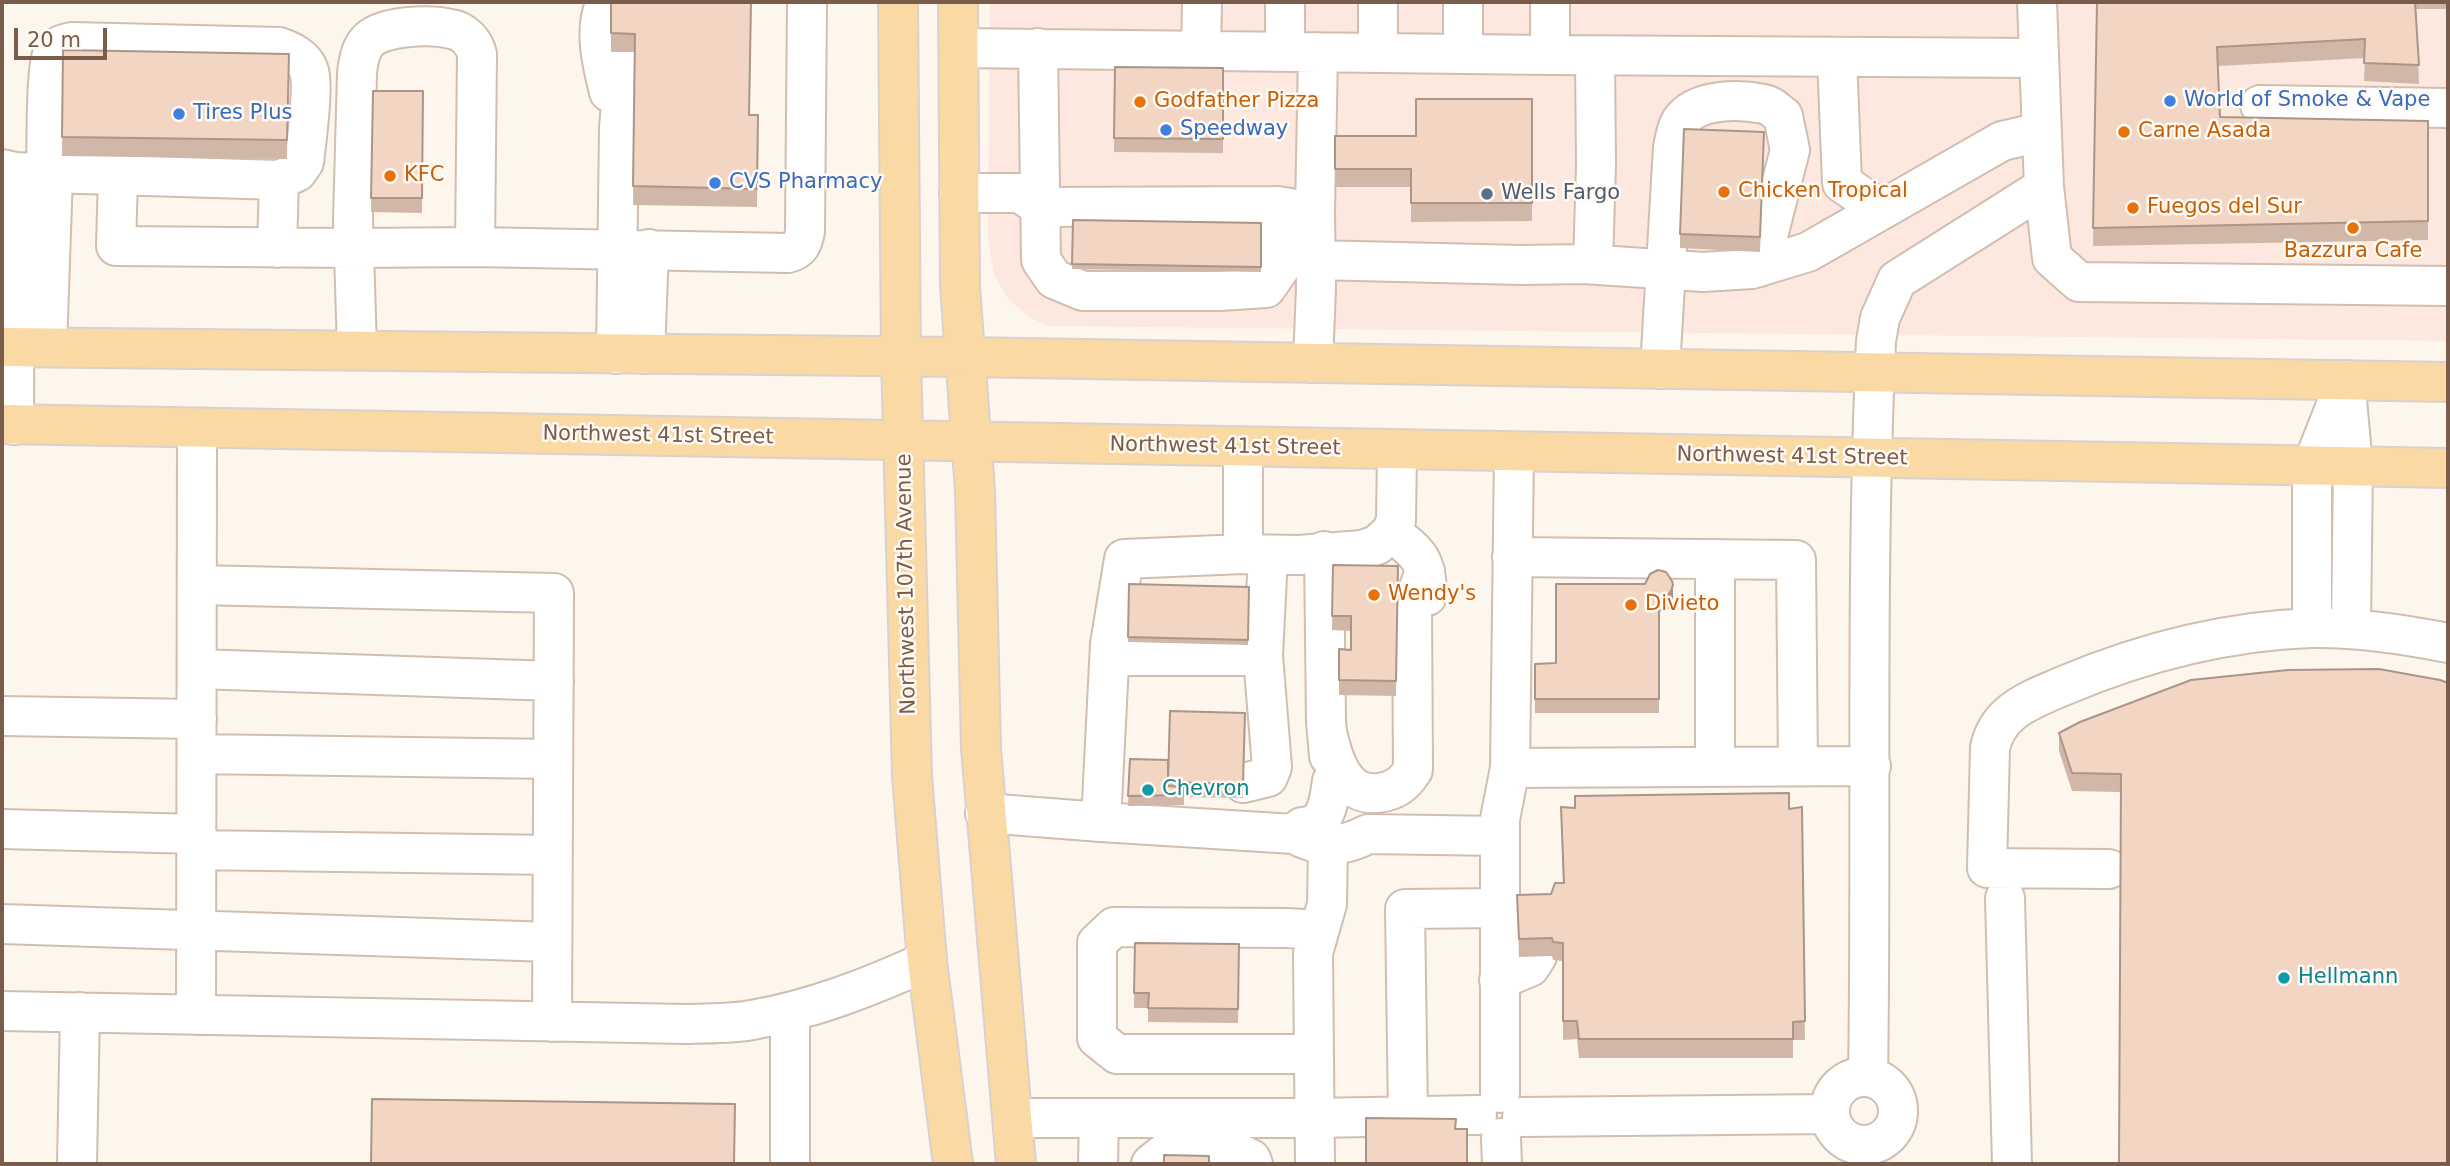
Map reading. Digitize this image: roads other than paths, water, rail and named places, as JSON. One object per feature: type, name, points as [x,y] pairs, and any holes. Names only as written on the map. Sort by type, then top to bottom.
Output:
[{"type":"main road","name":"Northwest 107th Avenue","points":[[898,2],[901,357],[912,776],[927,961],[953,1164]]},
{"type":"main road","points":[[958,2],[960,286],[972,442],[985,813],[1016,1164]]},
{"type":"main road","points":[[21,347],[965,357],[2448,382]]},
{"type":"main road","name":"Northwest 41st Street","points":[[8,424],[2448,468]]},
{"type":"lane","points":[[118,177],[116,246],[475,247],[779,254],[795,251],[802,245],[805,231],[807,2]]},
{"type":"lane","points":[[1201,51],[1202,2]]},
{"type":"lane","points":[[1284,2],[1301,52],[1315,212],[1313,363]]},
{"type":"lane","points":[[1378,2],[1378,53]]},
{"type":"lane","points":[[1463,2],[1463,54]]},
{"type":"lane","points":[[1550,2],[1550,55]]},
{"type":"lane","points":[[2037,2],[2044,187],[2052,258],[2079,282],[2448,286]]},
{"type":"lane","points":[[619,128],[600,57],[600,21],[620,18],[619,128],[633,249],[630,354]]},
{"type":"lane","points":[[357,350],[354,248],[357,73],[362,51],[374,36],[394,29],[450,28],[468,37],[475,47],[475,247]]},
{"type":"lane","points":[[8,424],[21,347],[29,172],[49,67],[55,49],[72,42],[279,47],[298,57],[306,65],[310,80],[304,162],[297,172],[279,180],[118,177],[29,172]]},
{"type":"lane","points":[[959,48],[2038,58]]},
{"type":"lane","points":[[1038,48],[1041,260],[1054,279],[1083,291],[1266,288],[1280,268],[1277,206]]},
{"type":"lane","points":[[1593,264],[1595,55]]},
{"type":"lane","points":[[1837,57],[1842,183]]},
{"type":"lane","points":[[1660,369],[1673,147],[1679,123],[1688,113],[1706,104],[1768,104],[1783,116],[1790,150],[1760,267]]},
{"type":"lane","points":[[2260,105],[2448,108]]},
{"type":"lane","points":[[1315,260],[1375,263],[1593,264],[1703,272],[1752,269],[1808,252],[2003,141],[2041,132]]},
{"type":"lane","points":[[277,248],[279,180]]},
{"type":"lane","points":[[1778,197],[1842,183],[1880,209]]},
{"type":"lane","points":[[1868,1077],[1871,458],[1876,341],[1880,318],[1897,281],[2044,187]]},
{"type":"lane","points":[[959,193],[1020,193],[1040,207],[1277,206],[1315,212]]},
{"type":"lane","points":[[2312,628],[2312,466],[2346,380]]},
{"type":"lane","points":[[2346,380],[2353,466],[2351,628]]},
{"type":"lane","points":[[196,1015],[197,428]]},
{"type":"lane","points":[[1243,448],[1233,564],[1263,656],[1272,766],[1268,777],[1243,783]]},
{"type":"lane","points":[[1101,822],[1116,783],[1110,656],[1124,559],[1158,574],[1324,551],[1369,549],[1383,541],[1391,532],[1396,515],[1397,450]]},
{"type":"lane","points":[[1500,1125],[1499,980],[1512,907],[1500,836],[1502,804],[1509,783],[1510,768],[1514,452]]},
{"type":"lane","points":[[1391,532],[1420,556],[1425,571],[1429,749],[1410,834]]},
{"type":"lane","points":[[1315,1164],[1312,953],[1327,904],[1311,839],[1302,827],[1320,821],[1329,802],[1332,782],[1327,732],[1324,551]]},
{"type":"lane","points":[[1512,557],[1796,560],[1798,766]]},
{"type":"lane","points":[[2312,557],[2352,558]]},
{"type":"lane","points":[[1715,559],[1715,766]]},
{"type":"lane","points":[[1327,732],[1337,765],[1359,792],[1383,793],[1396,788],[1406,781],[1413,770],[1412,607],[1425,571]]},
{"type":"lane","points":[[197,585],[554,593],[552,1021]]},
{"type":"lane","points":[[2109,869],[1987,868],[1988,759],[1992,740],[2013,711],[2047,693],[2089,676],[2145,657],[2228,637],[2312,628],[2351,628],[2448,643]]},
{"type":"lane","points":[[1110,656],[1156,650],[1209,650],[1263,656]]},
{"type":"lane","points":[[197,669],[554,681]]},
{"type":"lane","points":[[2,716],[197,737],[553,759]]},
{"type":"lane","points":[[1510,768],[1871,766]]},
{"type":"lane","points":[[1332,782],[1347,808],[1368,834]]},
{"type":"lane","points":[[985,813],[1350,844],[1368,834],[1500,836]]},
{"type":"lane","points":[[2,829],[196,842],[553,855]]},
{"type":"lane","points":[[2005,898],[2012,1164]]},
{"type":"lane","points":[[1408,1116],[1405,909],[1512,907]]},
{"type":"lane","points":[[2,924],[552,942]]},
{"type":"lane","points":[[1312,1054],[1117,1054],[1097,1038],[1097,943],[1114,927],[1320,930]]},
{"type":"lane","points":[[1499,980],[1530,967],[1536,956]]},
{"type":"lane","points":[[2,1011],[686,1024],[750,1021],[827,1003],[927,961]]},
{"type":"lane","points":[[78,1164],[80,1012]]},
{"type":"lane","points":[[789,1012],[790,1164]]},
{"type":"lane","points":[[1868,1077],[1877,1079],[1893,1092],[1898,1110],[1893,1129],[1869,1155],[1843,1138],[1829,1114],[1832,1099],[1840,1087],[1852,1079],[1868,1077]]},
{"type":"lane","points":[[1013,1118],[1408,1116],[1500,1125],[1829,1114]]},
{"type":"lane","points":[[1098,1164],[1099,1118]]},
{"type":"lane","points":[[1151,1164],[1166,1152],[1241,1154],[1251,1159],[1253,1164]]},
{"type":"place","name":"World of Smoke & Vape","points":[[2170,101]]},
{"type":"place","name":"Godfather Pizza","points":[[1140,102]]},
{"type":"place","name":"Tires Plus","points":[[179,114]]},
{"type":"place","name":"Speedway","points":[[1166,130]]},
{"type":"place","name":"Carne Asada","points":[[2124,132]]},
{"type":"place","name":"KFC","points":[[390,176]]},
{"type":"place","name":"CVS Pharmacy","points":[[715,183]]},
{"type":"place","name":"Chicken Tropical","points":[[1724,192]]},
{"type":"place","name":"Wells Fargo","points":[[1487,194]]},
{"type":"place","name":"Fuegos del Sur","points":[[2133,208]]},
{"type":"place","name":"Bazzura Cafe","points":[[2353,228]]},
{"type":"place","name":"Wendy's","points":[[1374,595]]},
{"type":"place","name":"Divieto","points":[[1631,605]]},
{"type":"place","name":"Chevron","points":[[1148,790]]},
{"type":"place","name":"Hellmann","points":[[2284,978]]}]
